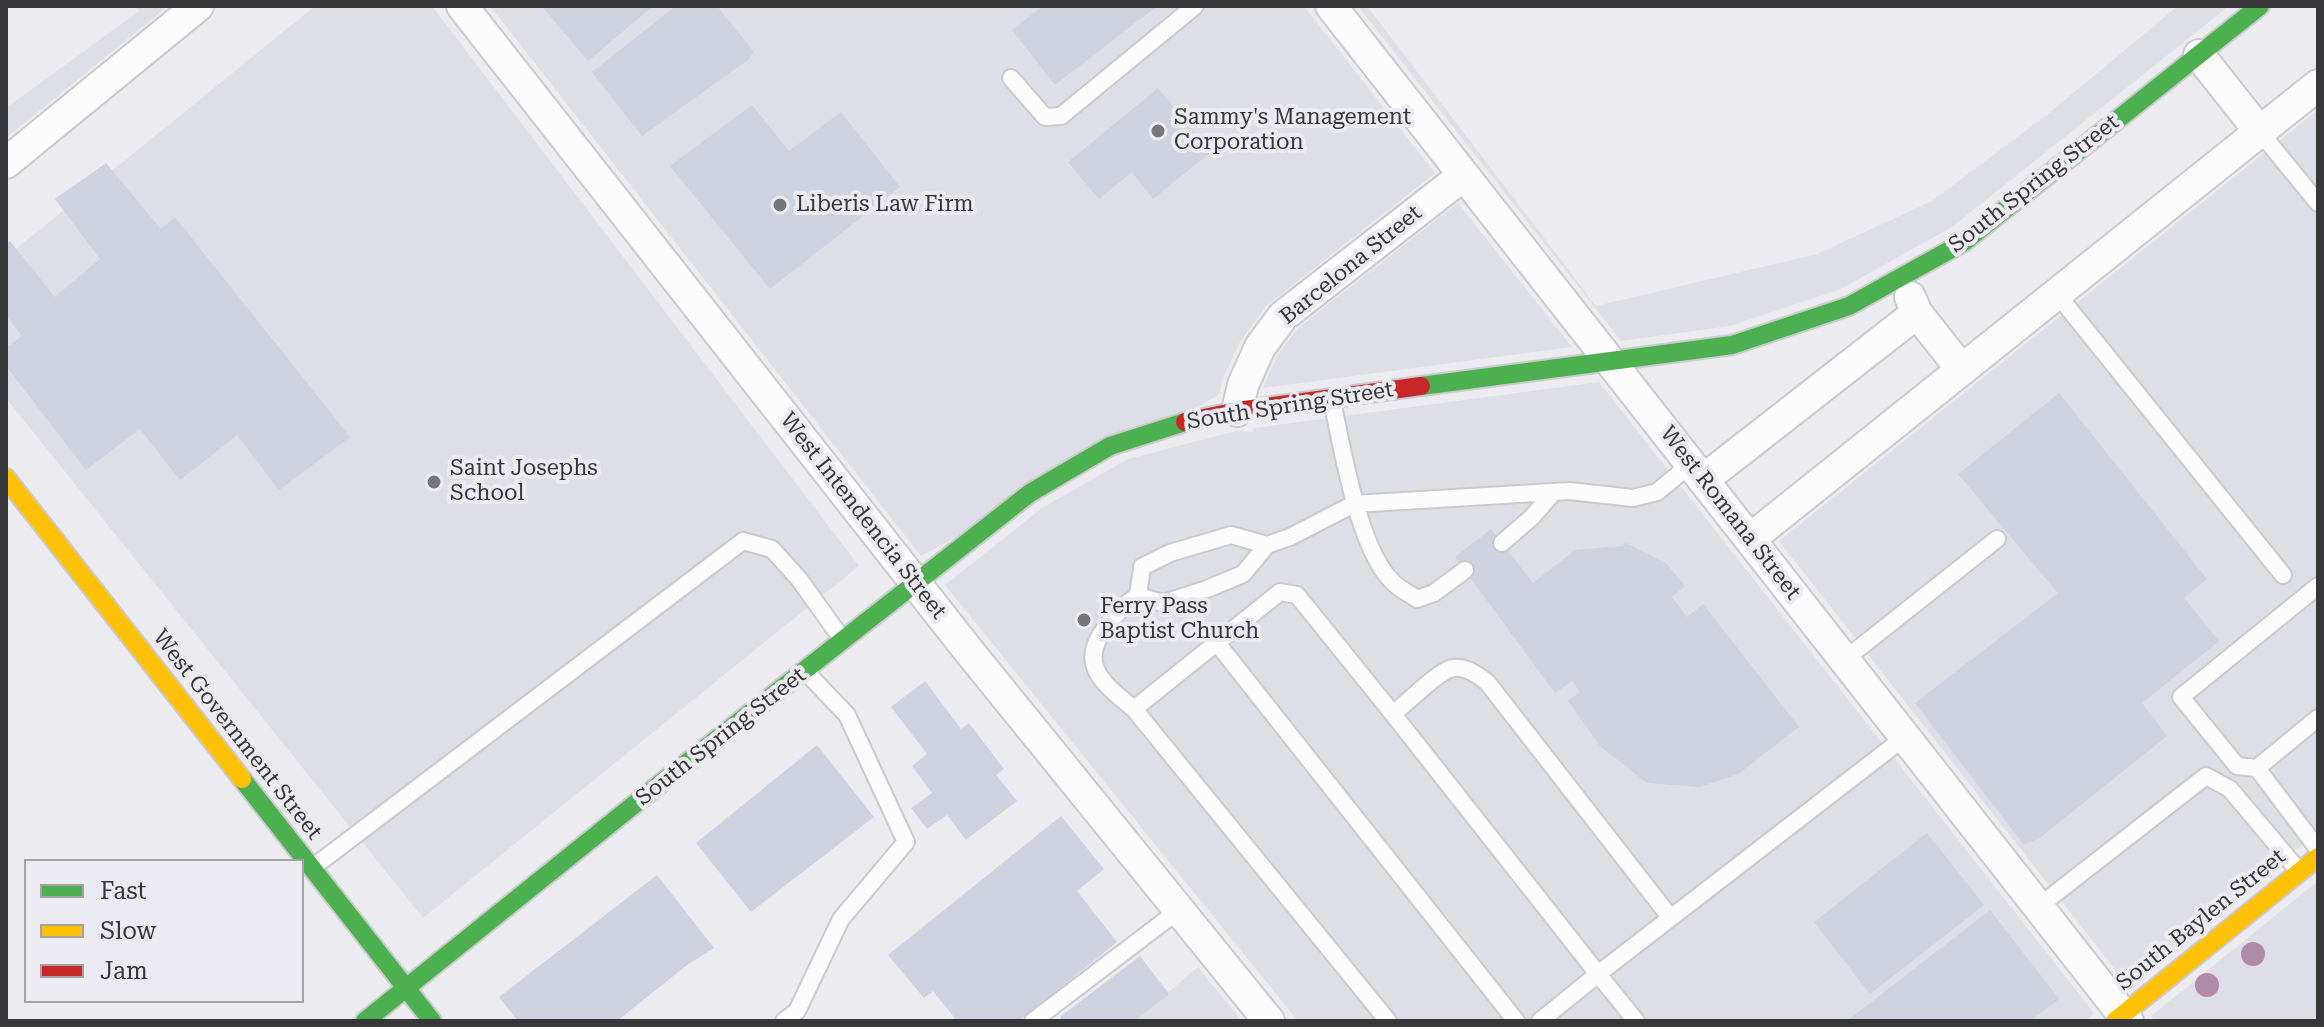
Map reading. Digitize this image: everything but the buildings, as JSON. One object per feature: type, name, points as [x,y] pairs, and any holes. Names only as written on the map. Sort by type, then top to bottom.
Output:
[{"type":"street","points":[[6,163],[198,6]]},
{"type":"street","name":"West Intendencia Street","points":[[462,6],[916,583],[1269,1021]]},
{"type":"street","name":"West Romana Street","points":[[1331,6],[2038,907],[2122,1019]]},
{"type":"street","name":"South Spring Street","points":[[365,1021],[843,640],[1030,493],[1068,468],[1121,441],[1178,422],[1237,411],[1732,345],[1849,306],[1964,242],[2260,6]]},
{"type":"street","points":[[2199,55],[2260,132]]},
{"type":"street","points":[[1750,539],[2318,85]]},
{"type":"street","name":"Barcelona Street","points":[[1237,411],[1243,385],[1260,347],[1283,316],[1464,175]]},
{"type":"street","points":[[1903,278],[1917,313],[1962,370]]},
{"type":"street","points":[[1697,472],[1917,313]]},
{"type":"street","name":"West Government Street","points":[[6,478],[432,1021]]},
{"type":"street","name":"South Baylen Street","points":[[2122,1019],[2318,857]]},
{"type":"lane","points":[[1011,78],[1045,117],[1061,116],[1195,6]]},
{"type":"lane","points":[[2260,132],[2318,203]]},
{"type":"lane","points":[[2057,294],[2283,575]]},
{"type":"lane","points":[[1331,398],[1354,504],[1378,564],[1394,584],[1417,599],[1434,593],[1465,570]]},
{"type":"lane","points":[[1388,1021],[1134,709],[1102,682],[1095,668],[1095,641],[1125,604],[1138,596],[1163,603],[1243,574],[1267,545],[1290,537],[1354,504],[1569,491],[1633,498],[1657,492],[1697,472]]},
{"type":"lane","points":[[1502,543],[1532,517],[1553,493]]},
{"type":"lane","points":[[1138,596],[1142,567],[1170,553],[1231,535],[1267,545]]},
{"type":"lane","points":[[1844,660],[1997,539]]},
{"type":"lane","points":[[312,869],[743,541],[772,549],[799,579],[843,640]]},
{"type":"lane","points":[[2318,586],[2181,697],[2237,766],[2257,768],[2318,718]]},
{"type":"lane","points":[[1134,709],[1280,592],[1297,595],[1636,1021]]},
{"type":"lane","points":[[1217,643],[1516,1021]]},
{"type":"lane","points":[[1393,714],[1449,668],[1461,668],[1487,682],[1670,917]]},
{"type":"lane","points":[[784,1021],[797,1011],[841,919],[906,842],[847,715],[805,671]]},
{"type":"lane","points":[[1540,1021],[1905,737]]},
{"type":"lane","points":[[2257,768],[2318,849]]},
{"type":"lane","points":[[2038,907],[2206,776],[2230,789],[2300,872]]},
{"type":"lane","points":[[1033,1021],[1179,910]]},
{"type":"shaded area","points":[[136,6],[168,6],[6,138],[6,108],[139,11]]},
{"type":"shaded area","name":"Saint Josephs School","points":[[315,6],[432,6],[859,566],[423,918],[6,398],[6,257]]},
{"type":"shaded area","points":[[490,6],[1304,6],[1435,173],[1266,306],[1240,342],[1219,395],[921,556]]},
{"type":"shaded area","points":[[1358,6],[1367,6],[1596,306],[1817,254],[1932,201],[2048,114],[2178,6],[2229,6],[1952,227],[1841,289],[1730,326],[1621,341]]},
{"type":"shaded area","points":[[2318,110],[2318,832],[2128,986],[1779,541]]},
{"type":"shaded area","points":[[1458,203],[1572,347],[1263,388],[1278,354],[1298,328]]},
{"type":"shaded area","points":[[1599,382],[2094,1013],[2085,1021],[1298,1021],[945,585],[1042,508],[1128,459],[1236,431],[1253,432],[1254,428]]},
{"type":"shaded area","points":[[2318,881],[2318,1021],[2155,1021],[2151,1016]]},
{"type":"shaded area","points":[[1198,967],[1242,1021],[1134,1021]]},
{"type":"traffic: fast","points":[[1421,386],[1732,345],[1849,306],[1964,242],[2260,6]]},
{"type":"traffic: fast","points":[[365,1021],[1030,493],[1110,446],[1185,422]]},
{"type":"traffic: fast","points":[[242,779],[432,1021]]},
{"type":"traffic: slow","points":[[6,478],[242,779]]},
{"type":"traffic: slow","points":[[2115,1021],[2318,857]]},
{"type":"traffic: jam","points":[[1185,422],[1237,411],[1421,386]]},
{"type":"place","name":"Sammy's Management Corporation","points":[[1158,131]]},
{"type":"place","name":"Liberis Law Firm","points":[[780,205]]},
{"type":"place","name":"Saint Josephs School","points":[[434,482]]},
{"type":"place","name":"Ferry Pass Baptist Church","points":[[1084,620]]}]
